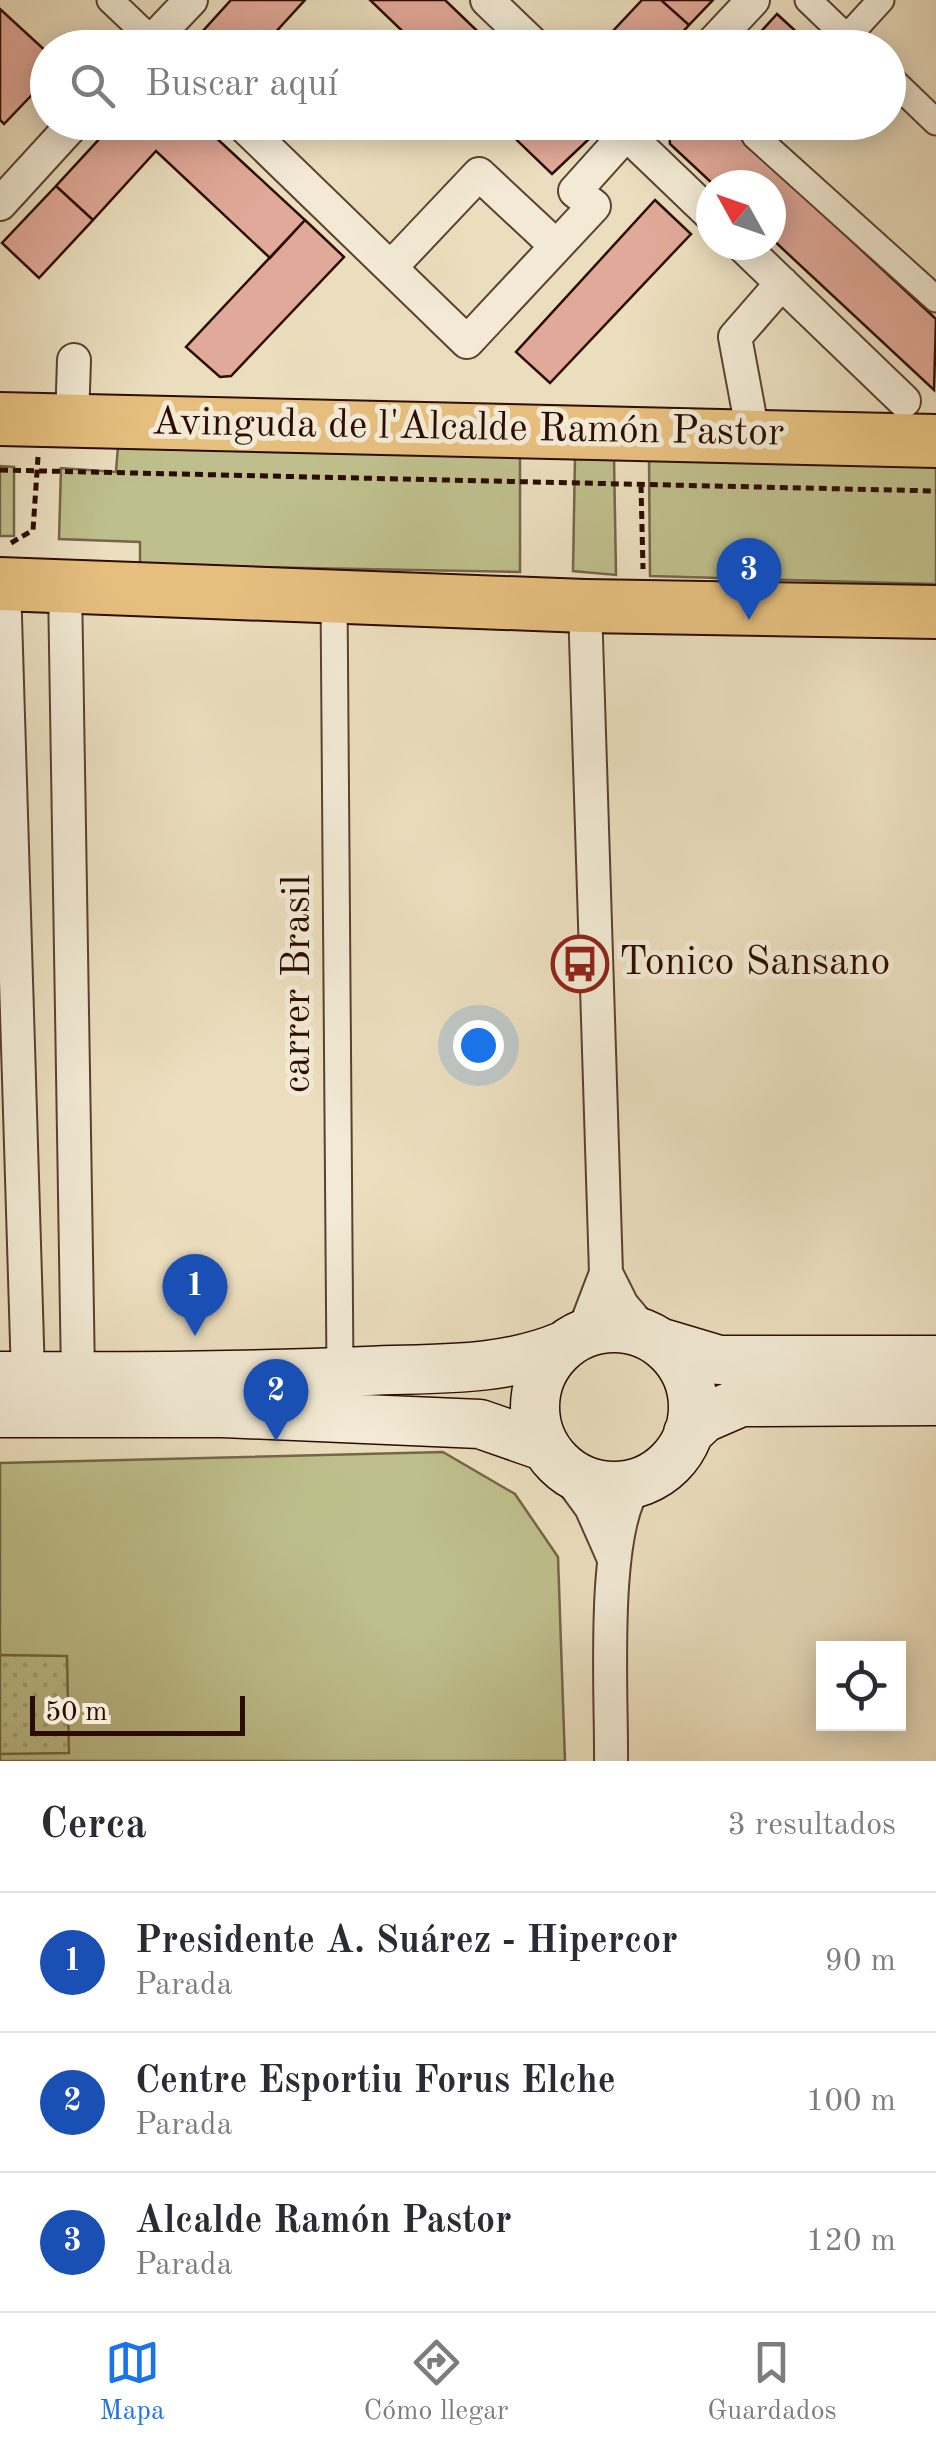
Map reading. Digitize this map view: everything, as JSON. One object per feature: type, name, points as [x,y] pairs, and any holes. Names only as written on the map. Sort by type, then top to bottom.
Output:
[{"type":"main road","name":"Avinguda de l'Alcalde Ramón Pastor","points":[[36,419],[936,441]]},
{"type":"main road","points":[[1,573],[64,586],[585,606],[936,612]]},
{"type":"main road","points":[[14,1376],[483,1366],[536,1357],[612,1328],[719,1360],[936,1360]]},
{"type":"main road","points":[[655,1340],[680,1362],[690,1386],[693,1413],[688,1433]]},
{"type":"main road","points":[[569,1342],[546,1366],[536,1389],[534,1415],[554,1456],[576,1478],[601,1486],[638,1482],[672,1460],[688,1433],[704,1418],[741,1402],[936,1401]]},
{"type":"main road","points":[[0,1413],[223,1413],[480,1424],[554,1456]]},
{"type":"street","points":[[110,0],[139,30]]},
{"type":"street","points":[[166,30],[191,0]]},
{"type":"street","points":[[487,0],[518,30]]},
{"type":"street","points":[[725,30],[753,0]]},
{"type":"street","points":[[808,0],[835,30]]},
{"type":"street","points":[[858,30],[881,0]]},
{"type":"street","points":[[906,93],[936,122]]},
{"type":"street","points":[[0,204],[59,140]]},
{"type":"street","points":[[259,140],[467,342],[594,206],[575,191],[615,140]]},
{"type":"street","points":[[629,140],[696,201]]},
{"type":"street","points":[[759,140],[936,299]]},
{"type":"street","points":[[392,266],[479,174],[556,246]]},
{"type":"street","points":[[758,260],[904,401]]},
{"type":"street","points":[[754,434],[734,337],[782,283]]},
{"type":"street","points":[[36,419],[74,360]]},
{"type":"street","points":[[1,573],[14,1376]]},
{"type":"street","points":[[64,586],[78,1376]]},
{"type":"street","name":"carrer Brasil","points":[[334,596],[340,1372]]},
{"type":"street","points":[[569,1342],[587,1323],[606,1273],[585,606]]},
{"type":"street","points":[[606,1273],[622,1305],[655,1340]]},
{"type":"street","points":[[554,1456],[591,1507],[614,1559]]},
{"type":"street","points":[[611,1761],[614,1559],[625,1504],[638,1482]]},
{"type":"path","points":[[1,573],[33,530],[38,471],[36,419]]},
{"type":"path","points":[[0,470],[936,491]]},
{"type":"path","points":[[641,470],[644,606]]},
{"type":"green space","points":[[118,446],[520,456],[520,572],[140,565],[140,542],[59,539],[61,468],[116,472]]},
{"type":"green space","points":[[575,456],[614,457],[616,575],[573,571]]},
{"type":"green space","points":[[649,458],[936,466],[936,584],[650,576]]},
{"type":"green space","points":[[0,466],[14,467],[14,536],[0,536]]},
{"type":"green space","points":[[443,1452],[515,1494],[558,1557],[565,1761],[0,1761],[0,1463]]},
{"type":"green space","points":[[0,1655],[67,1656],[69,1753],[0,1754]]},
{"type":"building","points":[[231,0],[305,0],[278,30],[204,30]]},
{"type":"building","points":[[370,0],[445,0],[476,30],[401,30]]},
{"type":"building","points":[[642,0],[661,0],[689,25],[684,30],[614,30]]},
{"type":"building","points":[[661,0],[713,0],[689,25]]},
{"type":"building","points":[[0,9],[30,36],[30,97],[4,124],[0,120]]},
{"type":"building","points":[[777,14],[794,30],[762,30]]},
{"type":"building","points":[[98,140],[218,140],[305,220],[270,258],[156,151],[93,220],[56,186]]},
{"type":"building","points":[[517,140],[588,140],[552,174]]},
{"type":"building","points":[[670,140],[743,140],[775,170],[698,170]]},
{"type":"building","points":[[786,180],[936,319],[934,390],[786,252]]},
{"type":"building","points":[[56,186],[93,220],[39,278],[2,243]]},
{"type":"building","points":[[655,200],[691,234],[550,383],[516,352]]},
{"type":"building","points":[[305,220],[344,257],[231,376],[220,377],[186,347]]},
{"type":"place","name":"Alcalde Ramón Pastor","points":[[749,620]]},
{"type":"place","name":"Tonico Sansano","points":[[580,964]]},
{"type":"place","name":"Presidente A. Suárez - Hipercor","points":[[195,1336]]},
{"type":"place","name":"Centre Esportiu Forus Elche","points":[[276,1441]]}]
